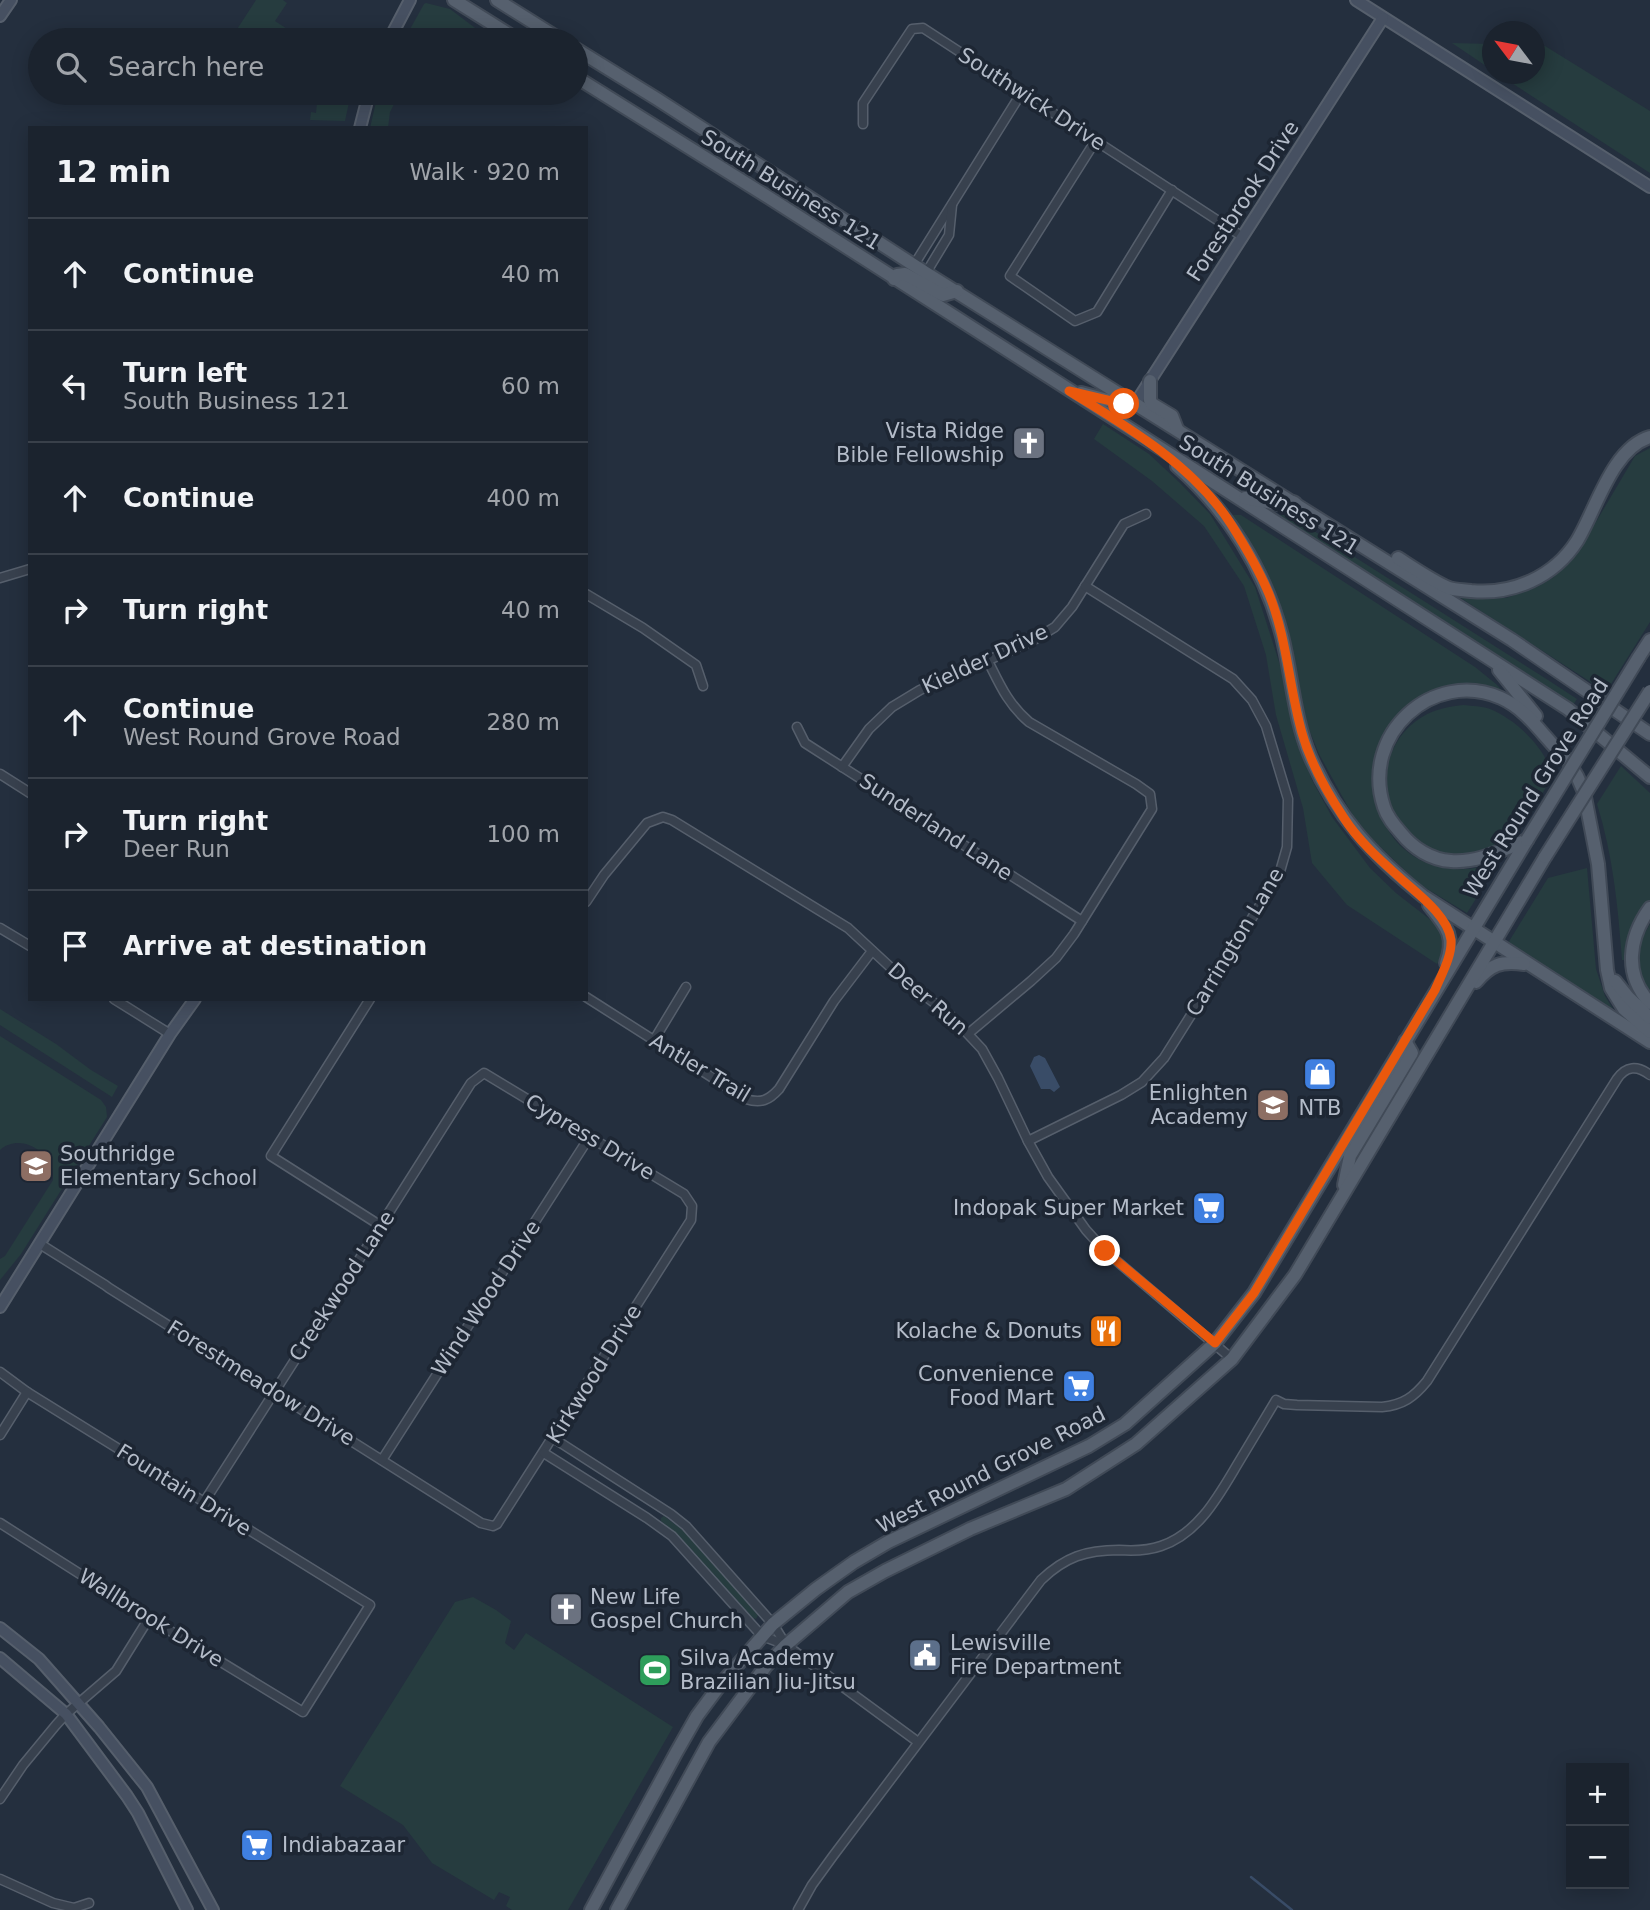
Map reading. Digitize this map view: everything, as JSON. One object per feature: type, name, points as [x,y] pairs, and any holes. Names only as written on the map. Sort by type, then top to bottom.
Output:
[{"type":"main road","points":[[454,0],[499,28]]},
{"type":"main road","points":[[497,0],[542,28]]},
{"type":"main road","name":"South Business 121","points":[[588,57],[926,273],[1512,640],[1650,734]]},
{"type":"main road","name":"South Business 121","points":[[588,84],[1568,709],[1650,777]]},
{"type":"main road","points":[[653,125],[666,105]]},
{"type":"main road","points":[[894,279],[905,274],[943,295],[957,291]]},
{"type":"main road","points":[[1150,381],[1152,404],[1172,416],[1177,430]]},
{"type":"main road","points":[[1069,391],[1135,404]]},
{"type":"main road","points":[[1237,497],[1278,504],[1293,502],[1358,534],[1450,588],[1490,593],[1529,583],[1564,557],[1577,540],[1617,464],[1628,451],[1650,437]]},
{"type":"main road","points":[[1148,440],[1213,501],[1231,524],[1255,566],[1269,595],[1282,637],[1302,734],[1313,762],[1344,819],[1359,837],[1398,876],[1423,896],[1650,1042]]},
{"type":"main road","name":"West Round Grove Road","points":[[591,1910],[698,1716],[720,1685],[773,1624],[816,1589],[888,1542],[1089,1446],[1125,1424],[1215,1343],[1254,1293],[1435,990],[1650,640]]},
{"type":"main road","points":[[1487,657],[1513,686],[1567,759],[1584,792],[1598,864],[1607,970],[1611,988],[1624,1009],[1650,1032]]},
{"type":"main road","points":[[1527,839],[1489,856],[1460,861],[1430,856],[1408,842],[1390,821],[1384,807],[1379,769],[1388,739],[1398,722],[1425,701],[1452,691],[1470,690],[1489,694],[1524,712],[1555,749],[1567,759]]},
{"type":"main road","name":"West Round Grove Road","points":[[618,1910],[709,1742],[766,1666],[786,1645],[848,1592],[872,1578],[970,1529],[1066,1489],[1136,1444],[1232,1359],[1295,1275],[1545,857],[1650,691]]},
{"type":"main road","points":[[1423,896],[1447,927],[1451,940],[1450,954],[1435,990]]},
{"type":"main road","points":[[1650,908],[1636,933],[1631,952],[1635,979],[1650,1003]]},
{"type":"main road","points":[[1457,1003],[1485,971],[1496,965],[1508,962],[1529,964]]},
{"type":"main road","points":[[1607,970],[1628,997],[1650,1018]]},
{"type":"main road","points":[[1342,1195],[1350,1156],[1412,1053],[1405,1041]]},
{"type":"street","points":[[0,16],[11,0]]},
{"type":"street","points":[[395,28],[410,0]]},
{"type":"street","points":[[1356,0],[1650,187]]},
{"type":"street","name":"Forestbrook Drive","points":[[1135,404],[1384,19]]},
{"type":"street","name":"Southwick Drive","points":[[863,124],[863,103],[912,29],[923,28],[1243,237]]},
{"type":"street","points":[[914,265],[1022,92]]},
{"type":"street","points":[[360,126],[366,105]]},
{"type":"street","points":[[1096,140],[1010,276],[1075,321],[1097,312],[1172,190]]},
{"type":"street","points":[[926,273],[949,236],[952,202]]},
{"type":"street","name":"Kielder Drive","points":[[842,767],[869,729],[892,708],[920,690],[1032,641],[1055,626],[1072,607],[1124,524],[1146,513]]},
{"type":"street","points":[[0,578],[28,570]]},
{"type":"street","name":"Carrington Lane","points":[[1028,1141],[1121,1095],[1142,1082],[1164,1058],[1279,875],[1287,847],[1288,799],[1266,726],[1252,701],[1233,679],[1085,586]]},
{"type":"street","points":[[588,595],[643,628],[696,665],[703,685]]},
{"type":"street","points":[[969,1033],[1056,958],[1152,809],[1150,794],[1018,713],[1007,700],[988,660]]},
{"type":"street","name":"Sunderland Lane","points":[[797,727],[805,743],[1082,921]]},
{"type":"street","points":[[0,774],[28,792]]},
{"type":"street","name":"Deer Run","points":[[589,891],[647,822],[663,817],[848,928],[903,979],[944,1010],[982,1049],[1048,1177],[1086,1230],[1105,1251],[1232,1359]]},
{"type":"street","points":[[0,928],[28,945]]},
{"type":"street","name":"Antler Trail","points":[[588,998],[746,1099],[764,1101],[779,1089],[834,1001],[872,951]]},
{"type":"street","points":[[654,1040],[686,987]]},
{"type":"street","points":[[117,1001],[170,1034]]},
{"type":"street","points":[[0,1307],[170,1034],[194,1001]]},
{"type":"street","points":[[369,1001],[271,1156],[381,1226]]},
{"type":"street","points":[[798,1910],[812,1885],[918,1742],[1029,1595],[1054,1568],[1078,1555],[1093,1551],[1154,1549],[1176,1539],[1207,1512],[1276,1400],[1297,1405],[1382,1407],[1403,1403],[1417,1393],[1617,1079],[1626,1069],[1632,1068],[1643,1069],[1650,1075]]},
{"type":"street","name":"Creekwood Lane","points":[[204,1502],[471,1083],[484,1073]]},
{"type":"street","name":"Cypress Drive","points":[[484,1073],[684,1194],[692,1206]]},
{"type":"street","name":"Wind Wood Drive","points":[[382,1460],[590,1136]]},
{"type":"street","name":"Kirkwood Drive","points":[[481,1523],[488,1526],[498,1524],[691,1220],[692,1206]]},
{"type":"street","name":"Forestmeadow Drive","points":[[40,1244],[481,1523]]},
{"type":"street","name":"Fountain Drive","points":[[0,1372],[27,1392],[370,1605],[303,1712]]},
{"type":"street","points":[[0,1435],[27,1392]]},
{"type":"street","points":[[553,1438],[686,1526],[773,1624],[786,1645]]},
{"type":"street","points":[[544,1453],[672,1536],[762,1636],[786,1645],[918,1742]]},
{"type":"street","name":"Wallbrook Drive","points":[[0,1523],[303,1712]]},
{"type":"street","points":[[0,1799],[23,1765],[66,1714],[116,1671],[149,1618]]},
{"type":"street","points":[[0,1628],[39,1659],[147,1787],[213,1910]]},
{"type":"street","points":[[0,1658],[66,1714],[138,1814],[187,1910]]},
{"type":"street","points":[[0,1879],[54,1903],[74,1908],[89,1903]]},
{"type":"street","points":[[181,1897],[202,1888]]},
{"type":"green space","points":[[256,0],[283,0],[287,3],[275,21],[286,28],[238,28]]},
{"type":"green space","points":[[424,4],[450,9],[475,28],[411,28]]},
{"type":"green space","points":[[1452,43],[1482,44],[1482,63]]},
{"type":"green space","points":[[1545,46],[1650,111],[1650,173],[1513,84],[1545,84]]},
{"type":"green space","points":[[317,105],[348,105],[345,121],[310,120],[311,112],[316,113]]},
{"type":"green space","points":[[375,105],[394,105],[388,126],[370,126]]},
{"type":"green space","points":[[1103,424],[1149,454],[1210,514],[1255,587],[1281,668],[1298,742],[1312,780],[1332,817],[1370,868],[1396,893],[1441,928],[1445,945],[1437,964],[1347,905],[1312,863],[1303,808],[1276,715],[1266,655],[1244,586],[1204,526],[1152,481],[1094,439]]},
{"type":"green space","points":[[1650,448],[1650,622],[1606,692],[1456,595],[1506,598],[1537,587],[1554,577],[1571,560],[1590,532],[1635,456]]},
{"type":"green space","points":[[1284,512],[1577,699],[1573,705],[1280,516]]},
{"type":"green space","points":[[1228,515],[1241,515],[1475,667],[1496,684],[1529,720],[1512,707],[1478,694],[1420,703],[1392,733],[1375,759],[1372,777],[1378,806],[1385,825],[1409,853],[1425,862],[1461,869],[1499,862],[1467,913],[1419,884],[1372,839],[1353,816],[1319,754],[1308,727],[1278,602],[1266,575]]},
{"type":"green space","points":[[1463,705],[1490,709],[1519,727],[1543,754],[1553,775],[1527,820],[1508,842],[1481,854],[1442,856],[1420,846],[1404,831],[1393,813],[1387,792],[1387,771],[1392,751],[1404,732],[1427,714]]},
{"type":"green space","points":[[1621,766],[1650,793],[1650,903],[1635,923],[1625,960],[1622,960],[1611,862],[1597,804]]},
{"type":"green space","points":[[1587,868],[1596,969],[1605,996],[1620,1020],[1508,943],[1548,878]]},
{"type":"green space","points":[[1650,924],[1650,998],[1641,978],[1638,953]]},
{"type":"green space","points":[[0,1009],[118,1086],[112,1097],[0,1025]]},
{"type":"green space","points":[[0,1036],[101,1100],[106,1107],[107,1117],[21,1254],[0,1280],[0,1259],[5,1256],[53,1180],[52,1168],[37,1149],[23,1143],[15,1143],[0,1150]]},
{"type":"green space","points":[[664,1516],[693,1540],[758,1615],[756,1619],[681,1538],[661,1521]]},
{"type":"green space","points":[[473,1597],[511,1621],[505,1643],[514,1650],[526,1633],[673,1727],[568,1910],[512,1910],[506,1906],[510,1897],[499,1892],[494,1900],[432,1863],[403,1825],[340,1786],[455,1602]]},
{"type":"water","points":[[1039,1055],[1045,1058],[1060,1087],[1054,1092],[1041,1089],[1030,1066],[1034,1057]]},
{"type":"waterway","points":[[1251,1877],[1292,1910]]},
{"type":"place","name":"Vista Ridge Bible Fellowship","points":[[1029,443]]},
{"type":"place","name":"NTB","points":[[1320,1074]]},
{"type":"place","name":"Enlighten Academy","points":[[1273,1105]]},
{"type":"place","name":"Southridge Elementary School","points":[[36,1166]]},
{"type":"place","name":"Indopak Super Market","points":[[1209,1208]]},
{"type":"place","name":"Kolache & Donuts","points":[[1106,1331]]},
{"type":"place","name":"Convenience Food Mart","points":[[1079,1386]]},
{"type":"place","name":"New Life Gospel Church","points":[[566,1609]]},
{"type":"place","name":"Lewisville Fire Department","points":[[925,1655]]},
{"type":"place","name":"Silva Academy Brazilian Jiu-Jitsu","points":[[655,1670]]},
{"type":"place","name":"Indiabazaar","points":[[257,1845]]},
{"type":"route","points":[[1105,1251],[1215,1343],[1254,1293],[1435,990],[1450,954],[1451,940],[1447,927],[1423,896],[1373,852],[1344,819],[1313,762],[1302,734],[1282,637],[1269,595],[1231,524],[1213,501],[1148,440],[1069,391],[1124,404]]}]
